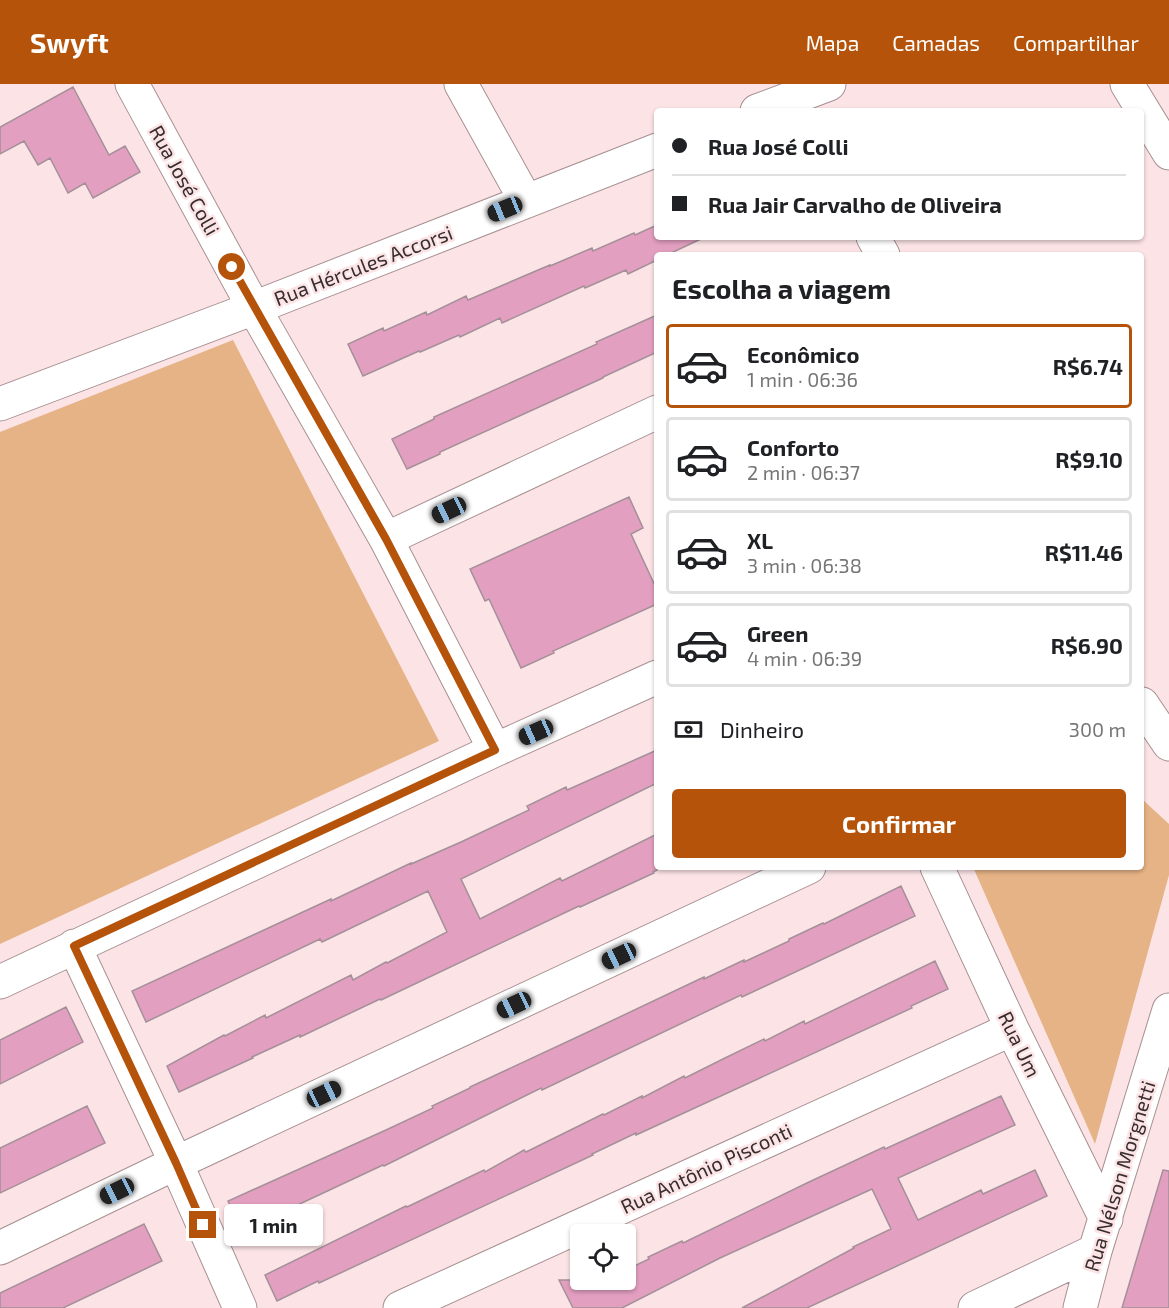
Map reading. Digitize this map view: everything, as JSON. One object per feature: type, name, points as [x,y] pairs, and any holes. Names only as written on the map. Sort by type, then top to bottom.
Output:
[{"type":"street","name":"Rua José Colli","points":[[132,84],[254,308],[386,539],[495,750]]},
{"type":"street","points":[[461,84],[526,201]]},
{"type":"street","points":[[765,108],[829,84]]},
{"type":"street","points":[[1127,84],[1142,108]]},
{"type":"street","points":[[1144,112],[1169,153]]},
{"type":"street","name":"Rua Hércules Accorsi","points":[[0,404],[254,308],[654,151]]},
{"type":"street","points":[[386,539],[654,413]]},
{"type":"street","points":[[0,982],[495,750],[654,678]]},
{"type":"street","points":[[1144,710],[1169,744]]},
{"type":"street","points":[[0,1248],[176,1163],[803,870]]},
{"type":"street","name":"Rua Um","points":[[938,870],[1012,1029],[1106,1219]]},
{"type":"street","points":[[74,946],[176,1163],[240,1308]]},
{"type":"street","name":"Rua Nélson Morgnetti","points":[[1080,1308],[1095,1251],[1169,1010]]},
{"type":"street","name":"Rua Antônio Pisconti","points":[[400,1308],[1012,1029]]},
{"type":"street","points":[[975,1308],[1095,1251]]},
{"type":"shaded area","points":[[233,340],[439,741],[0,944],[0,432]]},
{"type":"shaded area","points":[[1144,801],[1169,824],[1169,875],[1095,1144],[974,870],[1144,870]]},
{"type":"building","points":[[73,87],[109,155],[125,146],[140,172],[93,198],[85,183],[68,193],[50,158],[38,165],[24,141],[0,154],[0,127]]},
{"type":"building","points":[[654,226],[654,240],[699,240],[673,252],[654,252],[654,261],[628,274],[626,270],[585,288],[584,286],[502,323],[500,318],[460,337],[459,335],[419,351],[363,376],[348,344],[426,312],[427,315],[466,296],[468,300],[592,248],[593,251],[634,233],[635,235]]},
{"type":"building","points":[[654,316],[654,353],[407,469],[392,439],[434,417],[597,344],[596,342]]},
{"type":"building","points":[[629,497],[643,528],[631,534],[654,584],[654,605],[521,668],[489,599],[485,601],[470,569]]},
{"type":"building","points":[[654,751],[654,784],[461,879],[480,919],[560,878],[562,881],[654,835],[654,870],[657,870],[179,1092],[167,1066],[265,1015],[266,1018],[351,975],[353,980],[447,932],[428,891],[322,942],[320,939],[146,1022],[132,991],[461,842],[529,810],[527,806],[566,787],[567,790]]},
{"type":"building","points":[[901,886],[915,916],[742,997],[741,995],[542,1090],[541,1088],[384,1166],[242,1231],[228,1201],[386,1130],[433,1108],[432,1106],[470,1087],[704,977],[704,979],[744,960],[744,962]]},
{"type":"building","points":[[935,961],[948,989],[911,1006],[912,1008],[636,1135],[636,1133],[277,1301],[265,1275],[406,1206],[484,1170],[485,1172],[524,1150],[526,1152],[804,1021],[805,1024]]},
{"type":"building","points":[[66,1007],[83,1042],[0,1084],[0,1040]]},
{"type":"building","points":[[1001,1096],[1015,1125],[898,1178],[918,1220],[981,1190],[983,1194],[1035,1170],[1047,1196],[807,1308],[742,1308],[853,1247],[891,1229],[872,1189],[720,1258],[622,1308],[573,1308],[559,1280],[570,1280],[570,1290],[636,1290],[636,1265],[649,1259],[648,1257],[682,1241],[683,1243],[884,1147],[885,1149]]},
{"type":"building","points":[[87,1106],[105,1143],[0,1193],[0,1148]]},
{"type":"building","points":[[1163,1170],[1169,1171],[1169,1308],[1122,1308]]},
{"type":"building","points":[[144,1224],[162,1261],[63,1308],[0,1308],[0,1293]]},
{"type":"route","points":[[203,1225],[74,946],[495,750],[386,539],[232,267]]}]
